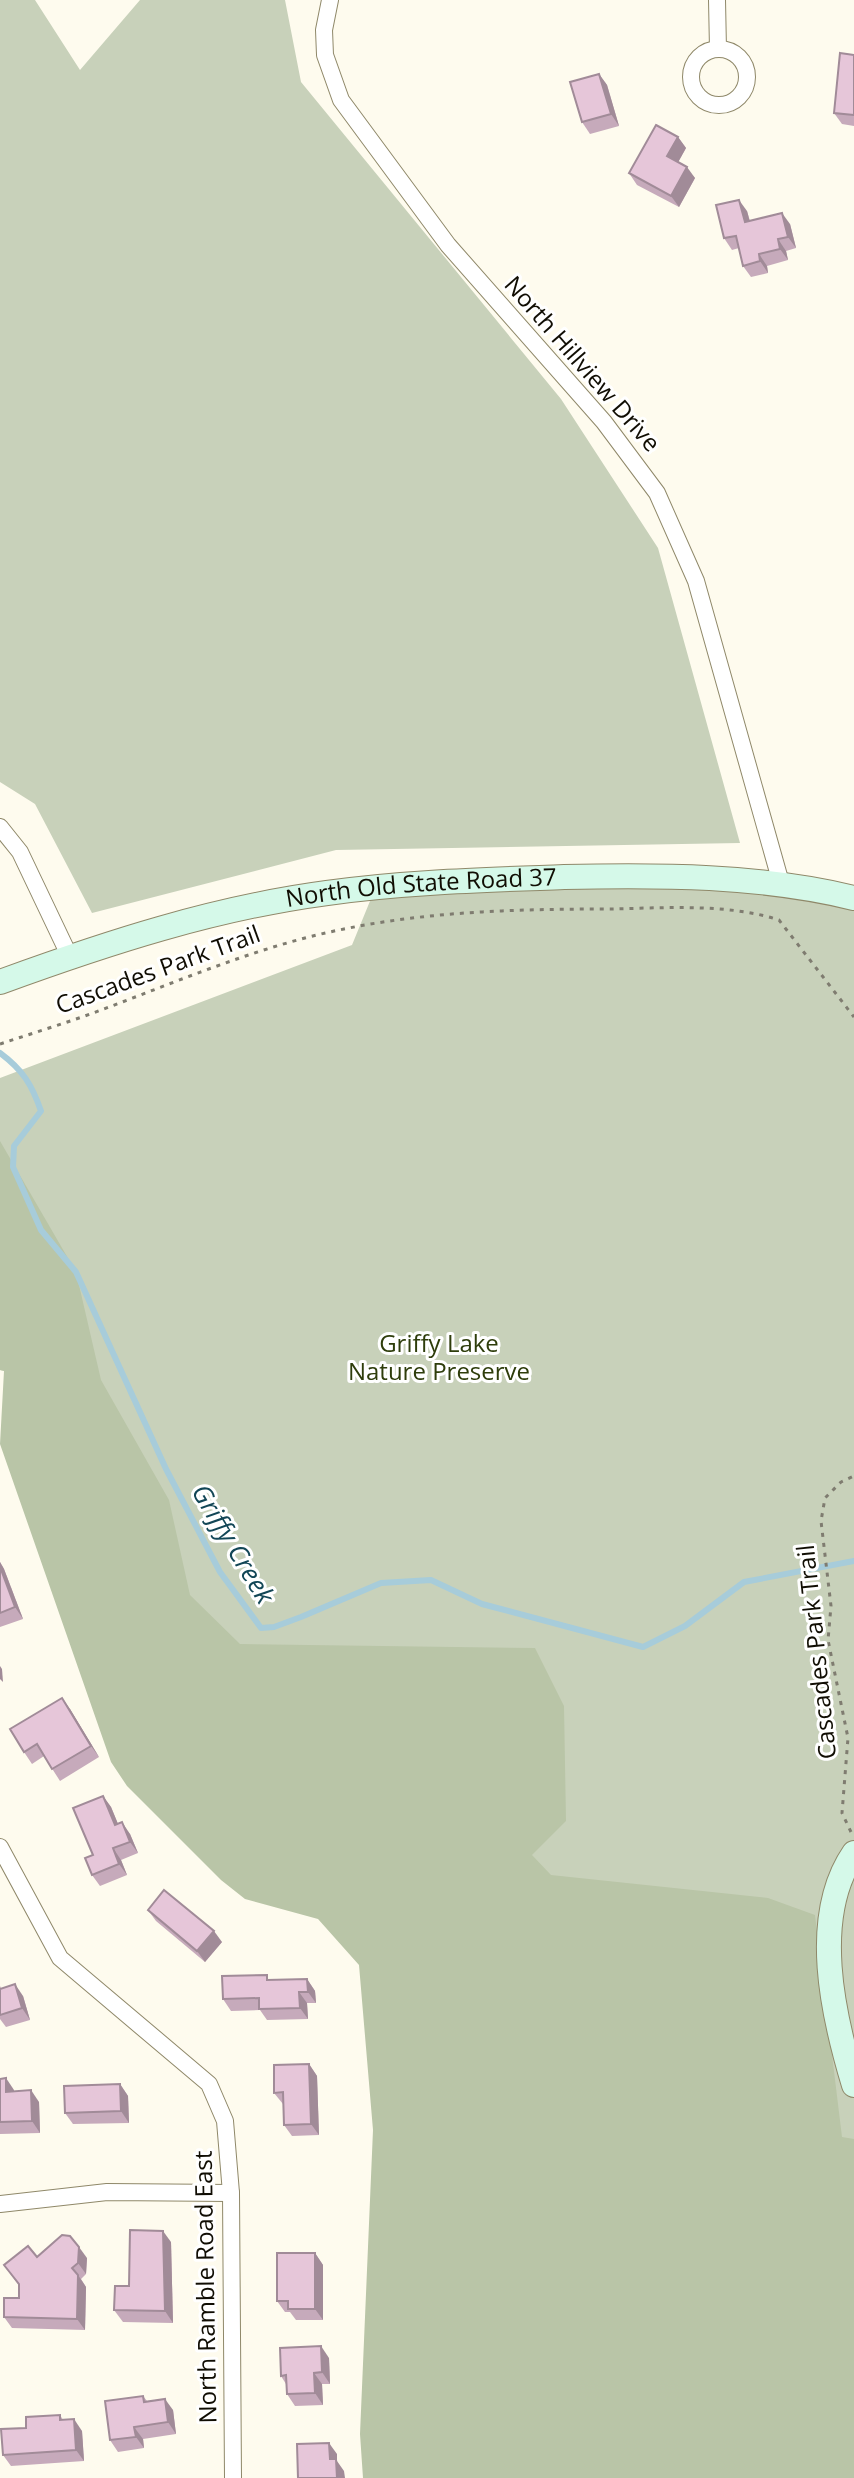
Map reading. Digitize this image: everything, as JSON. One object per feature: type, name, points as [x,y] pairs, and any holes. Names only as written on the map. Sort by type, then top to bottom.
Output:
[{"type":"street","name":"North Hillview Drive","points":[[330,0],[324,30],[325,55],[341,100],[448,245],[604,422],[657,493],[696,581],[781,883]]},
{"type":"street","points":[[717,0],[718,49]]},
{"type":"street","points":[[0,827],[20,852],[69,955]]},
{"type":"street","name":"North Old State Road 37","points":[[0,982],[69,955],[226,911],[376,887],[604,876],[781,883],[854,898]]},
{"type":"street","name":"North Ramble Road East","points":[[0,1847],[60,1958],[209,2084],[225,2121],[231,2193],[233,2478]]},
{"type":"street","points":[[854,1853],[838,1886],[831,1930],[836,2013],[854,2085]]},
{"type":"street","points":[[0,2204],[107,2192],[231,2193]]},
{"type":"path","name":"Cascades Park Trail","points":[[3,1043],[108,1008],[196,972],[342,929],[410,917],[557,909],[698,910],[779,920],[854,1017]]},
{"type":"path","name":"Cascades Park Trail","points":[[854,1476],[841,1482],[825,1498],[821,1521],[828,1580],[828,1640],[849,1756],[842,1813],[854,1835]]},
{"type":"green space","points":[[0,0],[35,0],[80,70],[140,0],[285,0],[301,82],[561,399],[658,548],[740,843],[336,850],[92,913],[35,804],[0,782]]},
{"type":"green space","name":"Griffy Lake Nature Preserve","points":[[781,883],[854,898],[854,2478],[380,1951],[5,1371],[0,1370],[0,1078],[352,945],[377,884]]},
{"type":"green space","points":[[0,1141],[76,1272],[101,1380],[169,1500],[190,1595],[240,1644],[535,1648],[564,1706],[566,1821],[532,1855],[551,1875],[768,1898],[815,1915],[842,2137],[854,2139],[854,2478],[363,2478],[360,2434],[373,2130],[359,1965],[318,1919],[245,1899],[221,1880],[127,1786],[111,1762],[0,1444],[4,1371],[0,1370]]},
{"type":"building","points":[[840,53],[854,55],[854,115],[834,113]]},
{"type":"building","points":[[599,74],[611,114],[582,122],[570,82]]},
{"type":"building","points":[[656,125],[678,137],[667,156],[687,167],[671,196],[629,173]]},
{"type":"building","points":[[739,200],[745,222],[782,213],[788,237],[778,239],[780,249],[759,254],[760,261],[743,266],[736,236],[724,238],[716,205]]},
{"type":"building","points":[[0,1567],[15,1607],[0,1613]]},
{"type":"building","points":[[62,1698],[91,1746],[52,1769],[37,1744],[24,1752],[10,1729]]},
{"type":"building","points":[[103,1796],[115,1825],[122,1822],[130,1842],[113,1848],[119,1864],[92,1875],[85,1858],[93,1855],[73,1808]]},
{"type":"building","points":[[164,1890],[214,1931],[197,1951],[148,1910]]},
{"type":"building","points":[[267,1975],[267,1980],[307,1979],[308,1992],[299,1992],[300,2008],[259,2009],[259,1998],[223,1999],[222,1976]]},
{"type":"building","points":[[15,1984],[22,2008],[0,2015],[0,1989]]},
{"type":"building","points":[[309,2064],[311,2124],[284,2125],[283,2092],[274,2093],[274,2065]]},
{"type":"building","points":[[6,2078],[6,2092],[31,2090],[32,2121],[0,2122],[0,2079]]},
{"type":"building","points":[[120,2084],[121,2111],[65,2113],[64,2086]]},
{"type":"building","points":[[130,2230],[163,2231],[165,2311],[114,2310],[115,2286],[129,2286]]},
{"type":"building","points":[[62,2235],[70,2236],[79,2247],[78,2263],[72,2268],[78,2275],[77,2319],[4,2317],[4,2298],[19,2298],[19,2284],[4,2265],[28,2246],[37,2257]]},
{"type":"building","points":[[277,2253],[315,2253],[315,2309],[288,2309],[288,2301],[277,2301]]},
{"type":"building","points":[[321,2346],[322,2372],[314,2373],[315,2393],[287,2394],[286,2375],[281,2376],[280,2348]]},
{"type":"building","points":[[143,2396],[144,2402],[165,2399],[168,2422],[134,2427],[136,2437],[110,2440],[105,2401]]},
{"type":"building","points":[[60,2415],[60,2420],[74,2419],[76,2450],[3,2455],[1,2429],[26,2428],[26,2417]]},
{"type":"building","points":[[329,2443],[330,2459],[336,2459],[337,2478],[298,2478],[297,2444]]},
{"type":"waterway","name":"Griffy Creek","points":[[0,1053],[26,1079],[41,1111],[14,1146],[13,1167],[41,1230],[76,1272],[166,1469],[220,1572],[261,1628],[274,1627],[301,1617],[381,1583],[431,1580],[482,1604],[643,1647],[685,1626],[744,1582],[854,1561]]}]
